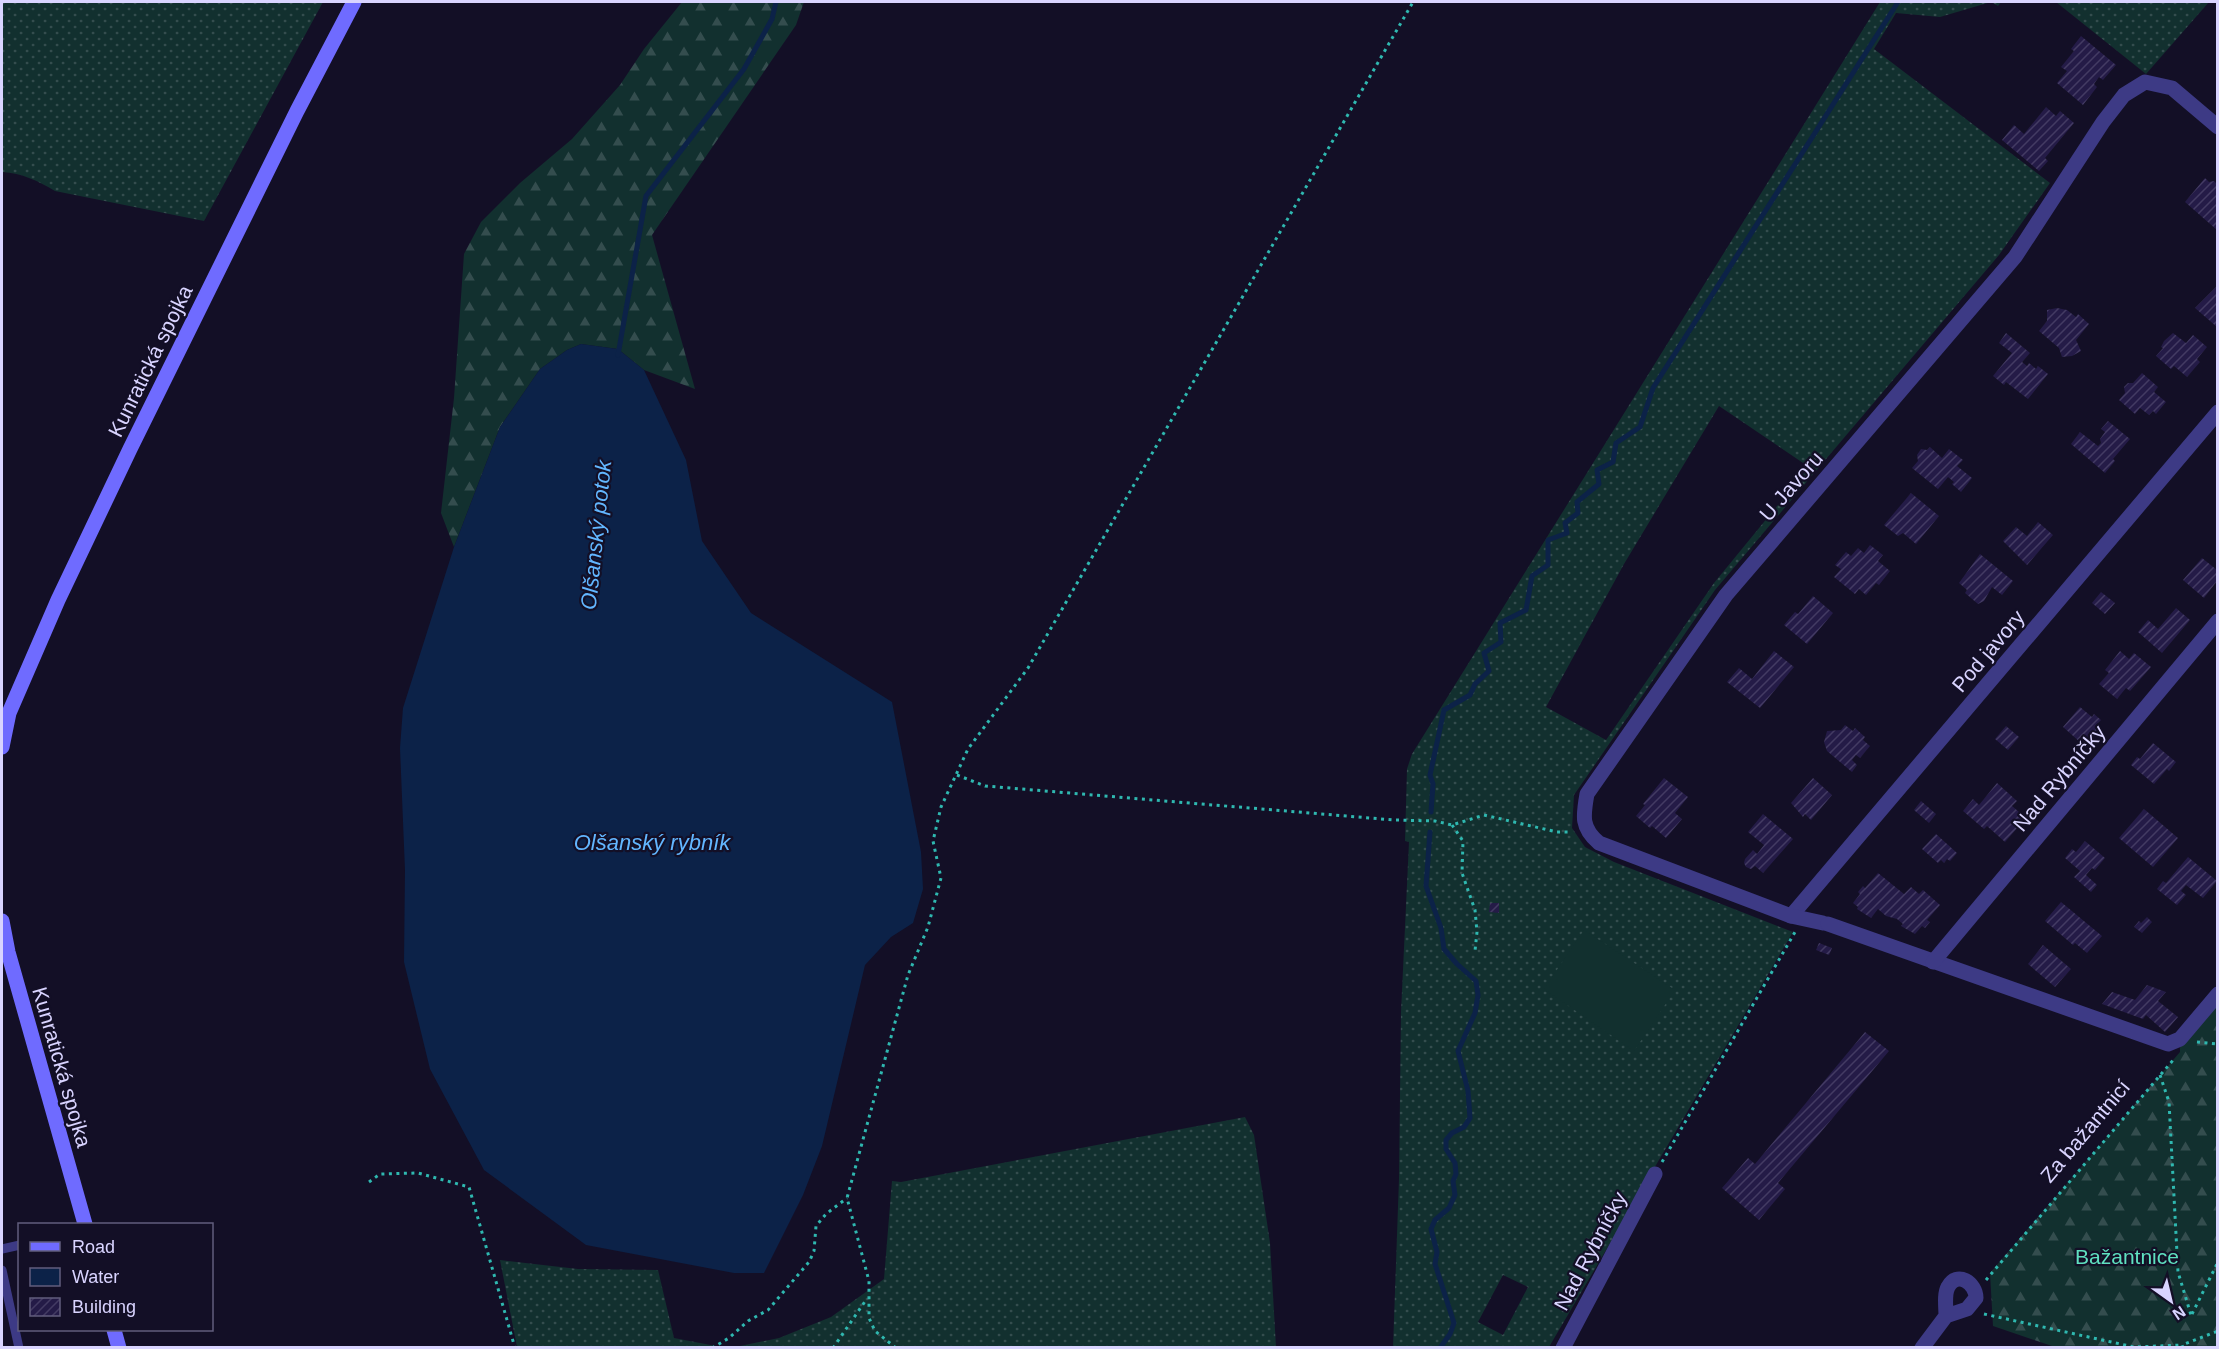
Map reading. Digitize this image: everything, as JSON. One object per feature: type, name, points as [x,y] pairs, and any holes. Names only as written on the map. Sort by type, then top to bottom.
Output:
[{"type":"main road","name":"Kunratická spojka","points":[[2,747],[9,713],[58,600],[124,460],[297,111],[354,2]]},
{"type":"main road","name":"Kunratická spojka","points":[[2,921],[11,963],[85,1223]]},
{"type":"main road","points":[[115,1331],[119,1347]]},
{"type":"street","name":"U Javoru","points":[[1587,829],[1583,816],[1587,794],[1726,595],[2015,257],[2124,95],[2145,82],[2172,88],[2217,127]]},
{"type":"street","name":"Pod javory","points":[[1798,917],[2217,412]]},
{"type":"street","name":"Nad Rybníčky","points":[[1933,962],[2217,621]]},
{"type":"street","points":[[1587,829],[1591,836],[1610,849],[1798,917],[1825,924],[2169,1044],[2180,1039],[2217,994]]},
{"type":"street","name":"Nad Rybníčky","points":[[1563,1347],[1655,1174]]},
{"type":"street","points":[[1922,1347],[1946,1316],[1967,1310],[1976,1298],[1976,1291],[1969,1281],[1959,1279],[1952,1282],[1946,1289],[1946,1316]]},
{"type":"lane","points":[[2,1249],[18,1245]]},
{"type":"lane","points":[[2,1270],[19,1347]]},
{"type":"path","points":[[896,1347],[875,1331],[869,1317],[867,1299],[869,1281],[847,1198],[908,975],[928,927],[941,878],[933,841],[941,807],[968,749],[1028,668],[1413,2]]},
{"type":"path","points":[[957,775],[985,786],[1394,820],[1435,821],[1452,825],[1484,815],[1557,832],[1587,829]]},
{"type":"path","points":[[1452,825],[1463,841],[1462,873],[1475,910],[1477,932],[1475,951]]},
{"type":"path","points":[[1655,1174],[1798,917]]},
{"type":"path","name":"Za bažantnicí","points":[[1976,1291],[2180,1052],[2180,1039]]},
{"type":"path","points":[[2160,1075],[2169,1102],[2178,1272],[2191,1315],[2217,1262]]},
{"type":"path","points":[[369,1182],[380,1174],[418,1173],[469,1187],[515,1347]]},
{"type":"path","points":[[712,1347],[729,1338],[748,1321],[768,1310],[809,1262],[814,1251],[816,1226],[825,1214],[847,1198]]},
{"type":"path","points":[[833,1347],[867,1299]]},
{"type":"path","points":[[1967,1310],[2134,1347],[2183,1346],[2217,1331]]},
{"type":"green space","points":[[2,2],[323,2],[204,221],[55,191],[30,178],[2,172]]},
{"type":"green space","points":[[682,2],[804,2],[796,25],[652,235],[695,389],[644,370],[618,349],[581,344],[567,350],[540,369],[500,427],[454,547],[441,513],[454,398],[464,254],[481,222],[520,183],[572,139],[620,85],[644,49]]},
{"type":"green space","points":[[1880,2],[1991,2],[1940,17],[1896,13],[1874,49],[2050,183],[1999,255],[1715,590],[1574,795],[1572,828],[1585,847],[1614,862],[1793,932],[1549,1347],[1393,1348],[1399,1179],[1401,1012],[1409,842],[1405,841],[1407,769],[1412,754]],"holes":[[[1719,406],[1809,467],[1714,583],[1606,740],[1546,707],[1624,564]],[[1503,1275],[1528,1287],[1503,1335],[1478,1322]]]},
{"type":"green space","points":[[2056,2],[2209,2],[2146,74]]},
{"type":"green space","points":[[1584,930],[1675,990],[1634,1051],[1544,989]]},
{"type":"green space","name":"Bažantnice","points":[[2217,994],[2217,1347],[2055,1347],[1993,1326],[1990,1273],[2180,1052],[2180,1039]]},
{"type":"green space","points":[[1245,1117],[1254,1135],[1270,1243],[1276,1347],[735,1347],[779,1338],[831,1317],[884,1279],[892,1181],[901,1182]]},
{"type":"green space","points":[[500,1260],[578,1269],[658,1270],[674,1338],[721,1347],[517,1347]]},
{"type":"water","name":"Olšanský rybník","points":[[581,344],[618,349],[644,370],[686,460],[702,541],[751,613],[892,702],[921,852],[923,889],[913,923],[891,937],[865,965],[822,1146],[803,1195],[764,1273],[734,1273],[586,1245],[484,1170],[430,1069],[404,962],[405,870],[400,748],[403,708],[454,547],[500,427],[540,369],[567,350]]},
{"type":"building","points":[[2081,36],[2116,65],[2103,80],[2099,77],[2094,84],[2097,87],[2083,105],[2057,83],[2067,71],[2061,67],[2074,51],[2071,49]]},
{"type":"building","points":[[2046,107],[2056,116],[2060,111],[2074,123],[2045,158],[2048,161],[2039,171],[2002,140],[2014,125],[2024,134]]},
{"type":"building","points":[[2205,178],[2217,184],[2217,230],[2185,202]]},
{"type":"building","points":[[2217,286],[2217,327],[2195,308]]},
{"type":"building","points":[[2057,308],[2067,310],[2076,317],[2078,314],[2089,324],[2076,340],[2081,351],[2072,356],[2062,357],[2059,348],[2039,331],[2047,321],[2047,310]]},
{"type":"building","points":[[2006,333],[2030,353],[2022,362],[2027,366],[2029,363],[2036,369],[2038,366],[2048,374],[2028,399],[2006,382],[2004,385],[1993,376],[2012,353],[1999,343]]},
{"type":"building","points":[[2173,333],[2186,343],[2193,335],[2207,347],[2197,359],[2200,362],[2187,377],[2174,366],[2171,369],[2156,356],[2163,348],[2161,347],[2164,341]]},
{"type":"building","points":[[2142,373],[2158,387],[2154,392],[2166,402],[2156,414],[2153,411],[2149,415],[2140,408],[2135,414],[2119,400],[2125,393],[2124,387],[2128,383],[2133,383]]},
{"type":"building","points":[[2108,421],[2130,439],[2113,459],[2115,461],[2105,473],[2071,444],[2080,432],[2098,446],[2105,432],[2101,429]]},
{"type":"building","points":[[1930,447],[1942,458],[1949,449],[1963,460],[1957,466],[1972,478],[1961,492],[1948,477],[1938,489],[1912,468],[1918,461],[1917,455],[1921,449],[1927,450]]},
{"type":"building","points":[[1911,493],[1939,516],[1916,544],[1903,533],[1898,536],[1884,525]]},
{"type":"building","points":[[2038,522],[2053,535],[2027,565],[2003,541],[2016,527],[2027,536]]},
{"type":"building","points":[[1870,545],[1883,555],[1878,561],[1890,571],[1879,585],[1876,583],[1866,595],[1859,589],[1855,594],[1834,577],[1841,569],[1835,565],[1846,552],[1851,556],[1858,548],[1864,553]]},
{"type":"building","points":[[1980,554],[2013,581],[2002,595],[1992,587],[1984,601],[1978,604],[1965,593],[1967,590],[1959,583]]},
{"type":"building","points":[[2202,558],[2217,570],[2217,581],[2204,598],[2183,580]]},
{"type":"building","points":[[2101,592],[2115,603],[2105,614],[2092,603]]},
{"type":"building","points":[[1813,596],[1833,613],[1807,644],[1784,625],[1795,612],[1798,614]]},
{"type":"building","points":[[2176,608],[2190,620],[2162,653],[2138,632],[2148,620],[2158,629]]},
{"type":"building","points":[[1774,651],[1794,667],[1760,708],[1727,682],[1739,668],[1752,679]]},
{"type":"building","points":[[2120,651],[2129,659],[2134,653],[2151,667],[2130,691],[2126,688],[2117,699],[2099,684],[2109,673],[2105,670]]},
{"type":"building","points":[[2080,707],[2092,717],[2094,714],[2101,720],[2095,726],[2099,728],[2086,744],[2083,741],[2081,743],[2063,727]]},
{"type":"building","points":[[1845,725],[1853,731],[1855,728],[1865,737],[1863,740],[1870,746],[1860,758],[1856,755],[1852,760],[1857,765],[1852,772],[1827,751],[1824,742],[1827,731],[1841,730]]},
{"type":"building","points":[[2006,726],[2019,737],[2008,750],[1995,739]]},
{"type":"building","points":[[2153,743],[2176,762],[2154,784],[2131,765],[2137,757],[2140,759]]},
{"type":"building","points":[[1664,778],[1688,797],[1675,813],[1682,819],[1666,838],[1636,816]]},
{"type":"building","points":[[1813,778],[1832,795],[1811,820],[1805,814],[1803,817],[1791,803]]},
{"type":"building","points":[[1997,783],[2017,801],[2012,806],[2026,818],[2005,842],[1987,826],[1984,829],[1963,811],[1973,799],[1979,805]]},
{"type":"building","points":[[1921,801],[1936,814],[1929,823],[1914,810]]},
{"type":"building","points":[[2144,809],[2178,838],[2153,867],[2119,838]]},
{"type":"building","points":[[1763,814],[1793,839],[1763,873],[1755,866],[1751,869],[1746,867],[1744,863],[1753,850],[1757,854],[1764,845],[1748,832]]},
{"type":"building","points":[[1936,834],[1957,853],[1950,861],[1947,859],[1944,863],[1941,860],[1938,863],[1922,849]]},
{"type":"building","points":[[2085,841],[2105,858],[2095,870],[2092,868],[2086,875],[2097,885],[2091,892],[2074,877],[2080,871],[2065,858],[2072,849],[2076,852]]},
{"type":"building","points":[[2188,857],[2217,881],[2203,898],[2186,885],[2181,891],[2186,895],[2177,905],[2157,889],[2163,881],[2166,883]]},
{"type":"building","points":[[1878,873],[1904,894],[1911,887],[1919,894],[1923,890],[1940,905],[1927,920],[1930,922],[1925,928],[1922,926],[1915,934],[1901,926],[1903,924],[1897,919],[1886,916],[1878,909],[1871,918],[1857,909],[1858,907],[1853,903],[1860,894],[1858,892],[1863,886],[1865,888]]},
{"type":"building","points":[[2061,902],[2102,936],[2087,953],[2075,943],[2073,945],[2045,921]]},
{"type":"building","points":[[1490,903],[1499,903],[1499,913],[1489,912]]},
{"type":"building","points":[[2147,917],[2152,922],[2142,933],[2134,927]]},
{"type":"building","points":[[1819,943],[1832,948],[1829,955],[1816,950]]},
{"type":"building","points":[[2043,945],[2071,969],[2055,987],[2028,964]]},
{"type":"building","points":[[2147,985],[2166,992],[2158,1001],[2178,1017],[2165,1032],[2146,1015],[2143,1019],[2102,1004],[2112,992],[2135,1000]]},
{"type":"building","points":[[1865,1032],[1889,1051],[1778,1183],[1785,1189],[1759,1220],[1722,1188],[1748,1158],[1755,1164]]},
{"type":"waterway","name":"Olšanský potok","points":[[618,355],[646,196],[744,69],[772,19],[776,2]]},
{"type":"waterway","points":[[1431,812],[1433,784],[1430,775],[1444,710],[1470,695],[1475,684],[1489,671],[1484,653],[1501,642],[1500,623],[1526,610],[1532,576],[1548,565],[1548,540],[1567,533],[1565,523],[1578,513],[1577,502],[1599,484],[1597,470],[1613,462],[1616,443],[1640,427],[1653,388],[1898,2]]},
{"type":"waterway","name":"Olšanský potok","points":[[1430,832],[1426,886],[1441,928],[1444,949],[1476,981],[1478,995],[1475,1013],[1458,1051],[1468,1091],[1470,1118],[1464,1127],[1452,1133],[1446,1140],[1446,1149],[1455,1163],[1456,1174],[1453,1181],[1455,1195],[1449,1208],[1435,1220],[1431,1229],[1437,1252],[1435,1264],[1454,1323],[1450,1334],[1440,1348]]}]
